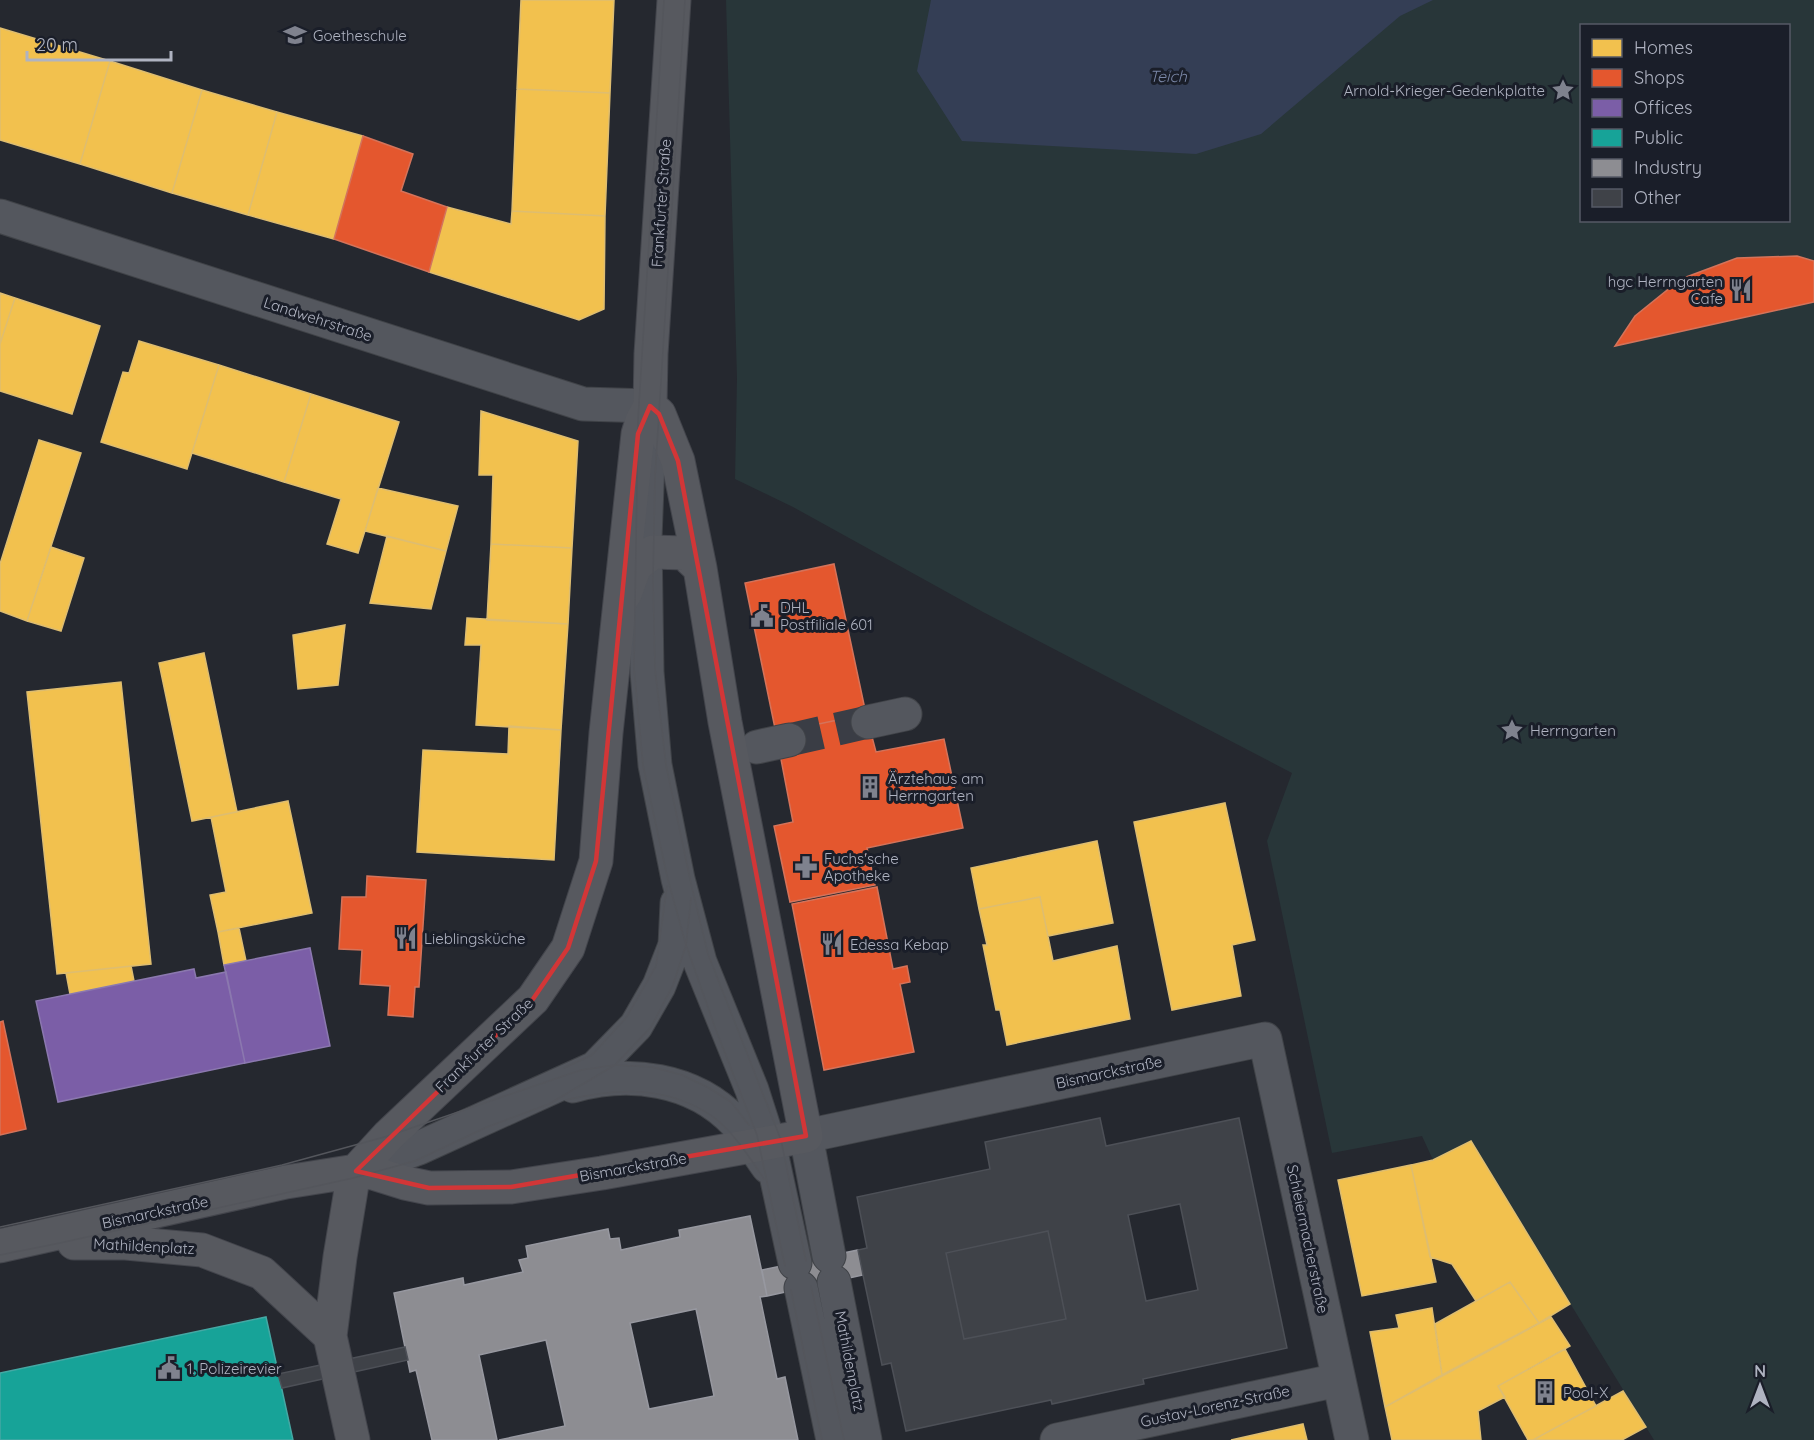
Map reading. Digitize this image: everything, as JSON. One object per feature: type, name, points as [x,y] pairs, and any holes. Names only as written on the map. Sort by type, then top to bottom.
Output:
[{"type":"main road","name":"Frankfurter Straße","points":[[356,1171],[388,1136],[534,999],[568,948],[596,861],[618,616],[638,434],[642,421],[651,354],[674,0]]},
{"type":"main road","points":[[644,406],[659,414],[678,461],[700,568],[725,722],[806,1136]]},
{"type":"main road","points":[[645,558],[653,552],[684,553],[700,568]]},
{"type":"main road","name":"Frankfurter Straße","points":[[618,616],[635,566],[645,558]]},
{"type":"main road","name":"Bismarckstraße","points":[[0,1246],[286,1182],[356,1171],[373,1173],[429,1188],[511,1187],[611,1172],[806,1136]]},
{"type":"main road","points":[[353,1440],[330,1336],[348,1202],[356,1171]]},
{"type":"main road","name":"Mathildenplatz","points":[[0,1246],[126,1243],[202,1250],[262,1273],[330,1336]]},
{"type":"street","name":"Landwehrstraße","points":[[0,216],[583,404],[644,406]]},
{"type":"street","points":[[644,406],[646,672],[655,765],[678,879],[700,962],[752,1090],[761,1144],[779,1184],[833,1440]]},
{"type":"street","points":[[868,722],[905,714]]},
{"type":"street","points":[[757,747],[789,740]]},
{"type":"street","points":[[356,1171],[419,1149],[595,1068],[636,1026],[660,986],[675,945],[678,879]]},
{"type":"street","name":"Bismarckstraße","points":[[806,1136],[1264,1039]]},
{"type":"street","name":"Schleiermacherstraße","points":[[1264,1039],[1352,1440]]},
{"type":"street","points":[[534,1097],[591,1081],[651,1079],[676,1086],[710,1101],[761,1144]]},
{"type":"street","name":"Mathildenplatz","points":[[806,1136],[865,1440]]},
{"type":"street","name":"Gustav-Lorenz-Straße","points":[[1057,1440],[1338,1380]]},
{"type":"highlighted area","points":[[650,406],[659,414],[678,461],[806,1136],[511,1187],[429,1188],[356,1171],[533,999],[568,948],[596,861],[638,434]]},
{"type":"shaded area","name":"Herrngarten","points":[[726,0],[1814,0],[1814,1440],[1654,1440],[1471,1142],[1433,1160],[1422,1136],[1332,1153],[1267,841],[1292,773],[983,612],[793,507],[735,479],[737,378]]},
{"type":"water","name":"Teich","points":[[931,0],[1433,0],[1400,16],[1261,134],[1196,154],[962,141],[917,71]]},
{"type":"building: Homes","points":[[521,0],[614,0],[610,93],[517,89]]},
{"type":"building: Homes","points":[[0,28],[110,61],[80,164],[0,140]]},
{"type":"building: Homes","points":[[110,61],[202,90],[172,193],[80,164]]},
{"type":"building: Homes","points":[[517,89],[610,93],[605,216],[512,211]]},
{"type":"building: Homes","points":[[202,90],[277,112],[248,215],[172,193]]},
{"type":"building: Homes","points":[[277,112],[363,136],[334,239],[248,215]]},
{"type":"building: Homes","points":[[447,207],[511,224],[512,211],[605,216],[604,309],[579,320],[429,272]]},
{"type":"building: Homes","points":[[0,293],[15,298],[0,344]]},
{"type":"building: Homes","points":[[15,298],[100,326],[72,414],[0,391],[0,344]]},
{"type":"building: Homes","points":[[139,341],[219,365],[187,469],[101,442],[123,372],[129,373]]},
{"type":"building: Homes","points":[[219,365],[311,394],[284,482],[192,453]]},
{"type":"building: Homes","points":[[311,394],[399,422],[358,553],[327,544],[341,499],[284,482]]},
{"type":"building: Homes","points":[[481,411],[578,441],[572,548],[491,544],[493,475],[479,475]]},
{"type":"building: Homes","points":[[39,440],[81,453],[27,621],[0,611],[0,564]]},
{"type":"building: Homes","points":[[378,488],[458,506],[446,551],[365,531]]},
{"type":"building: Homes","points":[[387,536],[446,551],[431,609],[370,603]]},
{"type":"building: Homes","points":[[491,544],[572,548],[568,624],[487,620]]},
{"type":"building: Homes","points":[[51,547],[84,558],[61,631],[27,621]]},
{"type":"building: Homes","points":[[467,618],[568,624],[561,730],[476,725],[481,645],[465,645]]},
{"type":"building: Homes","points":[[345,625],[338,685],[298,689],[293,635]]},
{"type":"building: Homes","points":[[204,653],[237,812],[192,821],[159,663]]},
{"type":"building: Homes","points":[[121,682],[151,964],[57,974],[27,692]]},
{"type":"building: Homes","points":[[509,726],[561,730],[554,860],[417,852],[423,750],[508,754]]},
{"type":"building: Homes","points":[[288,801],[312,913],[218,932],[210,895],[226,892],[211,817]]},
{"type":"building: Homes","points":[[1225,803],[1255,940],[1232,945],[1241,996],[1172,1010],[1134,822]]},
{"type":"building: Homes","points":[[1097,841],[1113,923],[1048,936],[1040,897],[979,909],[971,868]]},
{"type":"building: Homes","points":[[1040,897],[1053,961],[1117,946],[1130,1019],[1007,1045],[1000,1010],[996,1010],[983,945],[987,945],[979,909]]},
{"type":"building: Homes","points":[[239,928],[246,961],[224,965],[218,932]]},
{"type":"building: Homes","points":[[131,966],[134,981],[70,994],[66,973]]},
{"type":"building: Homes","points":[[1471,1141],[1570,1304],[1539,1323],[1510,1282],[1476,1301],[1452,1264],[1430,1257],[1411,1165],[1433,1160]]},
{"type":"building: Homes","points":[[1411,1165],[1436,1282],[1362,1296],[1338,1180]]},
{"type":"building: Homes","points":[[1510,1282],[1539,1323],[1442,1375],[1435,1324]]},
{"type":"building: Homes","points":[[1432,1308],[1442,1375],[1385,1407],[1370,1332],[1399,1328],[1396,1315]]},
{"type":"building: Homes","points":[[1551,1317],[1570,1346],[1498,1386],[1505,1397],[1478,1411],[1481,1440],[1392,1440],[1385,1407]]},
{"type":"building: Homes","name":"Pool-X","points":[[1565,1349],[1596,1406],[1533,1440],[1528,1440],[1498,1386]]},
{"type":"building: Homes","points":[[1623,1391],[1646,1427],[1622,1440],[1533,1440]]},
{"type":"building: Homes","points":[[1303,1424],[1307,1440],[1231,1440]]},
{"type":"building: Shops","points":[[363,136],[413,154],[401,191],[447,207],[429,272],[334,239]]},
{"type":"building: Shops","name":"hgc Herrngarten Cafe","points":[[1797,256],[1814,261],[1814,302],[1615,346],[1635,316],[1681,279],[1737,258]]},
{"type":"building: Shops","points":[[834,564],[866,714],[776,733],[745,583]]},
{"type":"building: Shops","name":"Ärztehaus am Herrngarten","points":[[866,714],[876,752],[944,739],[963,828],[867,848],[875,885],[790,902],[774,826],[793,822],[776,733]]},
{"type":"building: Shops","points":[[367,876],[426,880],[419,987],[415,987],[413,1017],[388,1015],[390,986],[360,984],[362,950],[339,949],[342,897],[366,897]]},
{"type":"building: Shops","points":[[877,887],[893,969],[907,966],[910,982],[900,984],[914,1052],[824,1070],[792,904]]},
{"type":"building: Shops","points":[[3,1021],[26,1129],[0,1135],[0,1022]]},
{"type":"building: Offices","points":[[310,948],[330,1046],[245,1063],[224,965]]},
{"type":"building: Offices","points":[[194,969],[196,978],[226,972],[245,1063],[58,1102],[36,1001]]},
{"type":"building: Public","points":[[266,1317],[293,1440],[0,1440],[0,1373]]},
{"type":"building: Industry","points":[[750,1216],[767,1296],[760,1297],[777,1379],[785,1377],[798,1440],[499,1440],[565,1426],[546,1340],[479,1355],[497,1440],[432,1440],[416,1370],[410,1372],[394,1293],[463,1278],[464,1285],[523,1272],[519,1260],[528,1258],[526,1246],[608,1229],[610,1239],[619,1238],[621,1250],[680,1237],[679,1230]],"holes":[[[696,1309],[714,1396],[649,1409],[630,1323]]]},
{"type":"building: Industry","points":[[858,1250],[863,1275],[767,1296],[762,1270]]},
{"type":"building: Other","points":[[1100,1118],[1106,1146],[1239,1118],[1287,1348],[1143,1379],[1144,1384],[1052,1404],[1051,1400],[906,1431],[891,1363],[882,1365],[863,1275],[858,1250],[867,1248],[857,1197],[990,1169],[985,1142]],"holes":[[[1180,1204],[1198,1290],[1146,1301],[1128,1215]],[[1048,1231],[1066,1319],[964,1339],[946,1253]]]},
{"type":"building: Other","points":[[1048,1231],[1066,1319],[964,1339],[946,1253]]},
{"type":"building: Other","points":[[405,1347],[408,1360],[282,1388],[278,1374]]},
{"type":"tunnel","points":[[789,740],[868,722]]},
{"type":"tram line","points":[[664,0],[638,420],[634,668],[643,765],[668,880],[686,945],[757,1135],[785,1266]]},
{"type":"tram line","points":[[685,0],[655,477],[653,580],[655,669],[666,765],[708,954],[781,1140],[806,1261]]},
{"type":"tram line","points":[[564,1068],[592,1055],[626,1018],[656,966],[667,886]]},
{"type":"tram line","points":[[0,1255],[353,1178],[415,1161],[487,1127],[549,1104],[615,1065],[651,1027],[673,985],[686,945],[691,898]]},
{"type":"tram line","points":[[0,1227],[282,1165],[388,1136],[581,1070],[615,1065],[652,1067],[682,1075],[731,1102],[749,1125]]},
{"type":"tram line","points":[[566,1100],[604,1093],[641,1092],[659,1094],[695,1106],[712,1116],[727,1129],[764,1179]]},
{"type":"tram line","points":[[811,1286],[844,1440]]},
{"type":"tram line","points":[[791,1290],[822,1440]]},
{"type":"place","name":"Goetheschule","points":[[295,35]]},
{"type":"place","name":"Arnold-Krieger-Gedenkplatte","points":[[1563,90]]},
{"type":"place","name":"hgc Herrngarten Cafe","points":[[1741,290]]},
{"type":"place","name":"DHL Postfiliale 601","points":[[762,616]]},
{"type":"place","name":"Herrngarten","points":[[1512,730]]},
{"type":"place","name":"Ärztehaus am Herrngarten","points":[[870,787]]},
{"type":"place","name":"Fuchs'sche Apotheke","points":[[806,867]]},
{"type":"place","name":"Lieblingsküche","points":[[406,938]]},
{"type":"place","name":"Edessa Kebap","points":[[832,944]]},
{"type":"place","name":"1. Polizeirevier","points":[[169,1368]]},
{"type":"place","name":"Pool-X","points":[[1545,1392]]}]
